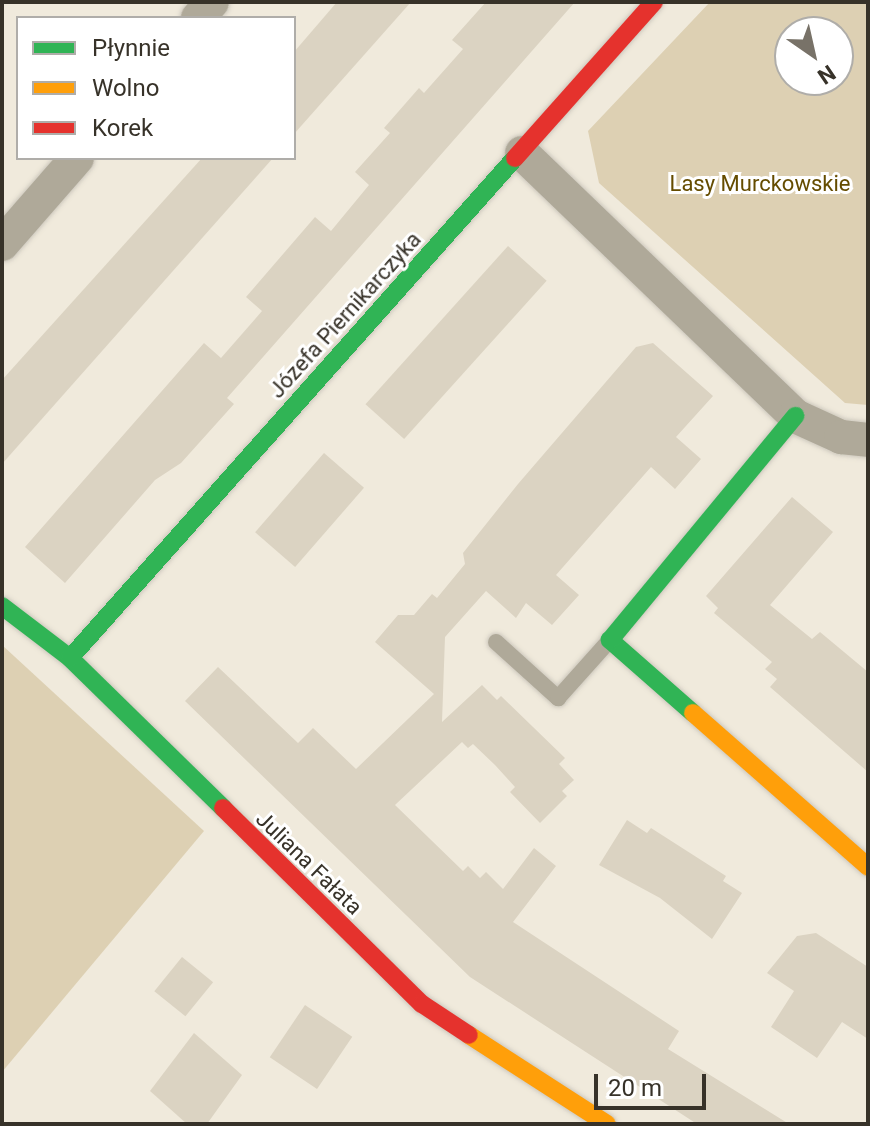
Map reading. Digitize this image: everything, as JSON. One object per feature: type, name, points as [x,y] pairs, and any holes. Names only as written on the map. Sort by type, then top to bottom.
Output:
[{"type":"street","name":"Józefa Piernikarczyka","points":[[70,658],[654,2]]},
{"type":"street","points":[[522,153],[795,416],[841,437],[868,440]]},
{"type":"street","points":[[2,244],[75,160]]},
{"type":"street","points":[[795,416],[610,640],[868,867]]},
{"type":"street","name":"Juliana Fałata","points":[[2,606],[70,658],[422,1004],[607,1124]]},
{"type":"lane","points":[[496,642],[558,698],[610,640]]},
{"type":"green space","name":"Lasy Murckowskie","points":[[710,2],[868,2],[868,405],[845,403],[599,183],[588,131]]},
{"type":"green space","points":[[2,645],[204,831],[2,1072]]},
{"type":"building","points":[[337,2],[411,2],[296,132],[296,50]]},
{"type":"building","points":[[486,2],[575,2],[227,398],[234,404],[181,463],[155,480],[65,583],[25,547],[204,343],[221,358],[262,311],[246,297],[315,217],[331,231],[369,185],[355,172],[390,133],[384,128],[419,88],[424,93],[463,49],[452,40]]},
{"type":"building","points":[[200,160],[271,160],[2,464],[2,380]]},
{"type":"building","points":[[508,246],[547,281],[404,439],[365,404]]},
{"type":"building","points":[[653,343],[713,396],[676,437],[701,459],[675,489],[651,467],[556,575],[579,595],[552,625],[526,603],[516,618],[486,591],[445,637],[442,722],[482,685],[497,700],[501,696],[565,758],[559,764],[574,780],[562,791],[567,796],[540,823],[510,792],[515,787],[495,765],[473,744],[468,748],[462,742],[395,805],[463,871],[468,866],[480,878],[486,872],[503,889],[534,848],[556,866],[513,922],[679,1031],[668,1049],[789,1124],[697,1124],[470,977],[185,701],[218,667],[298,743],[313,728],[356,769],[434,694],[375,642],[398,615],[414,615],[432,594],[437,598],[465,564],[463,553],[518,484],[636,347]]},
{"type":"building","points":[[324,453],[364,488],[295,567],[255,532]]},
{"type":"building","points":[[792,497],[833,532],[770,605],[812,639],[820,632],[868,672],[868,772],[770,687],[777,679],[765,669],[772,662],[714,613],[718,608],[706,596]]},
{"type":"building","points":[[627,820],[647,833],[651,828],[726,876],[723,881],[742,893],[712,939],[660,898],[599,865]]},
{"type":"building","points":[[816,933],[868,967],[868,1039],[842,1022],[817,1058],[771,1027],[794,991],[767,973],[797,936]]},
{"type":"building","points":[[182,957],[213,982],[185,1016],[154,991]]},
{"type":"building","points":[[305,1005],[352,1037],[317,1089],[270,1057]]},
{"type":"building","points":[[194,1033],[242,1075],[207,1124],[187,1124],[150,1091]]},
{"type":"traffic: fast","points":[[70,658],[515,158]]},
{"type":"traffic: fast","points":[[693,713],[610,640],[795,416]]},
{"type":"traffic: fast","points":[[2,606],[70,658],[223,808]]},
{"type":"traffic: slow","points":[[693,713],[868,867]]},
{"type":"traffic: slow","points":[[469,1035],[607,1124]]},
{"type":"traffic: jam","points":[[515,158],[654,2]]},
{"type":"traffic: jam","points":[[223,808],[422,1004],[469,1035]]}]
